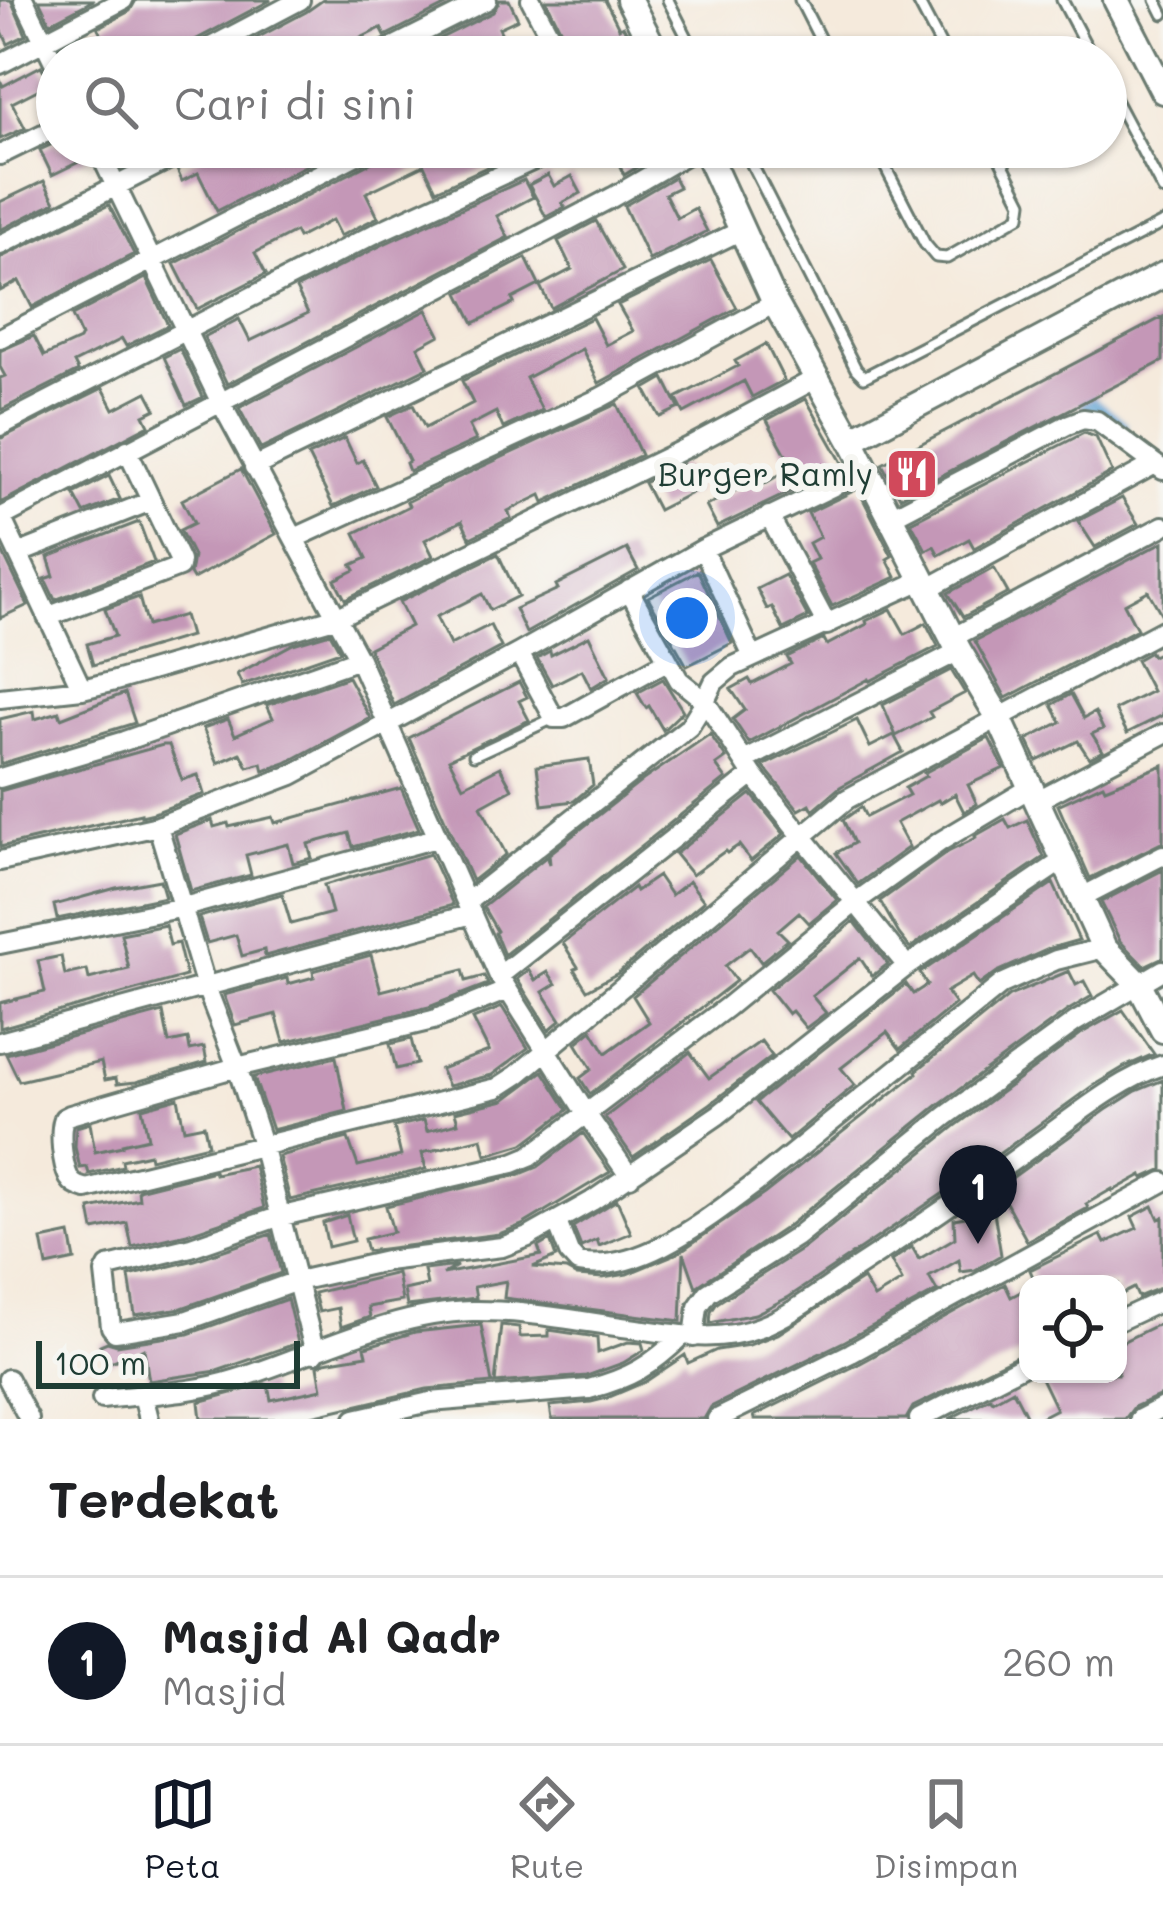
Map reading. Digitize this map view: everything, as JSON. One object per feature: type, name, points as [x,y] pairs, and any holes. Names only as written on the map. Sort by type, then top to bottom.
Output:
[{"type":"street","points":[[24,0],[41,36]]},
{"type":"street","points":[[55,36],[123,0]]},
{"type":"street","points":[[231,36],[300,0]]},
{"type":"street","points":[[415,36],[487,0]]},
{"type":"street","points":[[531,0],[548,36]]},
{"type":"street","points":[[629,0],[647,36]]},
{"type":"street","points":[[1116,0],[1163,91]]},
{"type":"street","points":[[0,64],[36,46]]},
{"type":"street","points":[[0,155],[36,137]]},
{"type":"street","points":[[108,168],[220,401],[359,659],[503,983],[630,1177]]},
{"type":"street","points":[[0,245],[151,168]]},
{"type":"street","points":[[0,338],[330,168]]},
{"type":"street","points":[[0,426],[379,232],[517,168]]},
{"type":"street","points":[[82,688],[1,518],[665,168]]},
{"type":"street","points":[[712,168],[775,303],[999,718],[1104,949],[1139,984],[1163,1030]]},
{"type":"street","points":[[254,467],[742,230]]},
{"type":"street","points":[[851,440],[1163,275]]},
{"type":"street","points":[[295,538],[600,398],[775,303]]},
{"type":"street","points":[[0,675],[3,698],[82,688],[338,617],[692,445],[818,378]]},
{"type":"street","points":[[0,1042],[206,987],[469,908],[689,727],[721,674],[925,585],[1159,467],[1096,421],[1083,419],[889,518]]},
{"type":"street","points":[[47,617],[179,567],[127,450]]},
{"type":"street","points":[[0,861],[158,826],[292,776],[703,549],[865,472]]},
{"type":"street","points":[[20,553],[151,501]]},
{"type":"street","points":[[769,516],[827,625]]},
{"type":"street","points":[[1163,526],[748,768],[503,983],[415,1025],[237,1067],[64,1118],[60,1132],[69,1178],[86,1189],[496,1088],[861,791],[1163,630]]},
{"type":"street","points":[[703,549],[753,658]]},
{"type":"street","points":[[629,590],[679,680],[705,700],[800,837],[907,966]]},
{"type":"street","points":[[519,653],[554,718],[564,718],[668,661]]},
{"type":"street","points":[[0,778],[124,741],[359,659]]},
{"type":"street","points":[[1065,859],[907,966],[718,1115],[557,1222],[502,1247],[386,1261],[297,1281],[184,1321],[115,1332],[111,1328],[108,1267],[191,1247],[278,1217],[513,1163],[543,1148],[856,902],[941,841],[1163,734]]},
{"type":"street","points":[[158,826],[206,987],[262,1144],[315,1353]]},
{"type":"street","points":[[0,944],[184,907],[436,838]]},
{"type":"street","points":[[1080,898],[1163,855]]},
{"type":"street","points":[[557,1222],[578,1263],[637,1258],[742,1193],[1002,984],[1057,960],[1104,949]]},
{"type":"street","points":[[355,1419],[430,1402],[589,1389],[648,1366],[688,1337],[708,1293],[796,1237],[946,1116],[1075,1022],[1163,970]]},
{"type":"street","points":[[102,1400],[208,1387],[377,1329],[469,1311],[542,1316],[688,1337],[736,1335],[790,1313],[1082,1111],[1163,1065]]},
{"type":"street","points":[[717,1419],[851,1353],[1163,1182]]},
{"type":"street","points":[[1127,1317],[1163,1300]]},
{"type":"street","points":[[919,1419],[1019,1369]]},
{"type":"street","points":[[8,1379],[29,1419]]},
{"type":"street","points":[[142,1395],[149,1419]]},
{"type":"street","points":[[506,1397],[509,1419]]},
{"type":"street","points":[[1140,1419],[1163,1408]]},
{"type":"lane","points":[[668,0],[686,36]]},
{"type":"lane","points":[[800,0],[818,36]]},
{"type":"lane","points":[[917,0],[935,36]]},
{"type":"lane","points":[[1062,0],[1081,36]]},
{"type":"lane","points":[[1156,0],[1163,14]]},
{"type":"lane","points":[[1127,122],[1163,190]]},
{"type":"lane","points":[[754,168],[864,377],[1163,223]]},
{"type":"lane","points":[[886,168],[926,244],[935,256],[947,258],[1020,216],[1022,202],[1005,168]]},
{"type":"lane","points":[[474,755],[554,718]]},
{"type":"building","points":[[0,0],[11,0],[26,35],[8,44],[0,27]]},
{"type":"building","points":[[39,0],[94,0],[50,23]]},
{"type":"building","points":[[136,0],[271,0],[203,36],[102,36],[98,28],[130,11]]},
{"type":"building","points":[[323,0],[456,0],[385,36],[381,28],[365,36],[261,36]]},
{"type":"building","points":[[500,0],[509,0],[518,19],[499,28],[503,36],[445,36],[493,12]]},
{"type":"building","points":[[546,0],[605,0],[628,36],[564,36]]},
{"type":"building","points":[[36,69],[36,91],[12,103],[25,128],[0,139],[0,80],[3,86]]},
{"type":"building","points":[[301,168],[217,211],[198,173],[182,181],[177,170]]},
{"type":"building","points":[[361,168],[418,168],[366,193],[378,217],[340,236],[332,220],[298,238],[295,232],[255,253],[266,274],[197,309],[174,264]]},
{"type":"building","points":[[425,168],[485,168],[436,190]]},
{"type":"building","points":[[548,175],[554,186],[572,176],[581,193],[546,217],[529,185]]},
{"type":"building","points":[[674,177],[679,187],[665,194],[677,218],[695,208],[707,231],[649,260],[624,206]]},
{"type":"building","points":[[524,180],[533,197],[497,216],[508,237],[227,384],[204,337],[239,319],[250,341],[308,313],[296,289]]},
{"type":"building","points":[[44,181],[55,202],[0,230],[0,202]]},
{"type":"building","points":[[109,205],[134,254],[32,307],[19,281],[0,291],[0,258]]},
{"type":"building","points":[[596,221],[623,270],[551,308],[540,286],[572,269],[558,241]]},
{"type":"building","points":[[526,258],[539,285],[474,323],[459,293]]},
{"type":"building","points":[[711,260],[737,308],[599,383],[582,349],[526,378],[542,410],[503,428],[496,412],[469,426],[476,440],[409,471],[409,461],[387,417],[413,405],[425,428],[473,403],[462,381],[592,318],[606,345],[633,331],[618,305]]},
{"type":"building","points":[[146,278],[168,325],[126,346],[122,339],[74,363],[78,371],[1,410],[0,378],[5,376],[0,351],[34,336],[44,356],[79,340],[72,316]]},
{"type":"building","points":[[427,310],[440,335],[418,347],[428,367],[261,449],[239,408]]},
{"type":"building","points":[[1163,317],[1163,361],[900,497],[882,464]]},
{"type":"building","points":[[766,344],[784,380],[752,397],[744,381],[684,413],[676,398],[738,366],[735,361]]},
{"type":"building","points":[[180,349],[203,397],[186,405],[164,357]]},
{"type":"building","points":[[664,378],[679,408],[660,417],[645,389]]},
{"type":"building","points":[[103,388],[114,409],[147,392],[156,409],[144,415],[149,425],[0,503],[0,439]]},
{"type":"building","points":[[806,399],[844,466],[717,527],[706,506],[752,482],[755,489],[793,467],[767,420]]},
{"type":"building","points":[[617,404],[641,455],[544,502],[541,495],[508,511],[511,518],[470,538],[462,521],[425,540],[433,556],[345,599],[335,580],[367,558],[355,533],[421,495]]},
{"type":"building","points":[[1084,433],[1096,437],[1112,472],[974,548],[969,539],[939,555],[934,546],[926,550],[911,522]]},
{"type":"building","points":[[345,438],[376,486],[333,506],[308,456]]},
{"type":"building","points":[[682,465],[695,491],[658,510],[644,483]]},
{"type":"building","points":[[241,469],[276,534],[193,579],[193,556],[180,530],[194,523],[182,500]]},
{"type":"building","points":[[109,476],[120,499],[84,513],[74,494]]},
{"type":"building","points":[[858,489],[892,556],[887,559],[896,577],[832,606],[809,563],[817,559],[809,543],[820,537],[808,513]]},
{"type":"building","points":[[1122,498],[1138,524],[1095,547],[1078,521]]},
{"type":"building","points":[[139,522],[154,562],[55,600],[45,579],[54,576],[48,557]]},
{"type":"building","points":[[1163,542],[1163,617],[1148,591],[1124,604],[1137,629],[1006,698],[975,641]]},
{"type":"building","points":[[0,547],[28,605],[0,618]]},
{"type":"building","points":[[627,549],[638,570],[526,633],[515,609]]},
{"type":"building","points":[[498,554],[518,596],[490,610],[482,594],[436,617],[450,645],[490,625],[501,647],[394,705],[369,648],[411,626],[399,602]]},
{"type":"building","points":[[994,568],[1008,593],[963,617],[948,593]]},
{"type":"building","points":[[698,571],[732,643],[687,666],[648,597]]},
{"type":"building","points":[[785,575],[808,617],[783,629],[757,589]]},
{"type":"building","points":[[139,597],[147,626],[184,615],[190,636],[93,665],[87,644],[115,636],[105,609]]},
{"type":"building","points":[[891,609],[905,634],[926,623],[938,646],[749,743],[733,719],[745,710],[731,689],[749,679],[752,684],[791,664],[787,657],[824,639],[827,645]]},
{"type":"building","points":[[330,633],[340,651],[242,685],[237,674],[293,644]]},
{"type":"building","points":[[589,636],[609,677],[591,688],[582,670],[552,685],[537,658]]},
{"type":"building","points":[[1163,651],[1163,715],[1127,733],[1115,710],[1152,691],[1136,660]]},
{"type":"building","points":[[951,670],[965,693],[896,736],[883,705]]},
{"type":"building","points":[[348,677],[370,718],[264,771],[262,763],[248,767],[241,753],[218,763],[203,728],[228,719],[235,735],[273,718],[267,705]]},
{"type":"building","points":[[663,679],[683,711],[663,730],[637,693]]},
{"type":"building","points":[[519,682],[527,697],[519,701],[529,720],[449,759],[463,786],[500,767],[512,789],[481,806],[506,854],[472,881],[409,738]]},
{"type":"building","points":[[125,693],[135,723],[0,764],[0,719],[34,711],[35,719],[59,712],[61,718]]},
{"type":"building","points":[[1071,694],[1084,718],[1095,712],[1103,729],[1092,734],[1103,751],[1089,758],[1078,741],[1037,761],[1027,740],[1061,722],[1052,705]]},
{"type":"building","points":[[857,720],[870,747],[894,735],[903,752],[840,787],[813,810],[810,804],[799,810],[763,766]]},
{"type":"building","points":[[710,734],[726,758],[716,765],[726,779],[504,955],[483,907],[547,856],[550,864],[549,854]]},
{"type":"building","points":[[989,738],[1004,768],[968,785],[977,804],[964,812],[955,794],[896,823],[909,847],[858,884],[836,853],[854,843],[843,820],[861,807],[866,817],[909,795],[905,788],[924,773]]},
{"type":"building","points":[[169,745],[182,780],[198,775],[204,794],[154,813],[0,847],[0,791]]},
{"type":"building","points":[[589,759],[593,785],[574,801],[542,805],[537,766]]},
{"type":"building","points":[[1163,765],[1163,842],[1090,878],[1058,805],[1103,784],[1105,788]]},
{"type":"building","points":[[401,788],[419,829],[353,847],[349,833],[308,844],[312,858],[293,863],[288,844],[246,855],[251,875],[191,891],[175,834],[212,820],[214,827],[273,817],[275,823]]},
{"type":"building","points":[[751,794],[784,834],[751,861],[739,845],[692,875],[675,854]]},
{"type":"building","points":[[1005,819],[1010,828],[1027,820],[1044,857],[910,948],[880,901],[948,852]]},
{"type":"building","points":[[430,854],[453,905],[265,956],[264,950],[242,956],[236,935],[207,943],[199,917],[282,894],[291,924],[332,913],[324,885]]},
{"type":"building","points":[[801,855],[837,900],[809,923],[799,912],[778,930],[788,940],[761,962],[750,947],[725,966],[736,981],[590,1094],[580,1078],[592,1069],[576,1043],[592,1030],[606,1053],[649,1022],[633,996]]},
{"type":"building","points":[[1163,870],[1163,957],[1144,966],[1120,941],[1101,902]]},
{"type":"building","points":[[658,876],[671,895],[689,881],[704,901],[618,973],[587,990],[563,943],[634,887],[636,891]]},
{"type":"building","points":[[160,880],[165,897],[57,919],[54,905]]},
{"type":"building","points":[[1053,883],[1079,940],[997,972],[979,985],[973,976],[946,992],[955,1004],[900,1049],[887,1032],[841,1068],[855,1085],[788,1140],[756,1102],[906,984],[913,994],[927,985],[920,973]]},
{"type":"building","points":[[854,921],[888,964],[872,976],[860,958],[812,996],[826,1013],[806,1028],[769,990]]},
{"type":"building","points":[[165,925],[170,945],[178,943],[186,976],[0,1028],[0,1003],[45,992],[38,961],[61,956],[65,975],[87,970],[89,979],[129,969],[121,934]]},
{"type":"building","points":[[371,955],[381,991],[463,970],[466,981],[484,976],[488,984],[429,1007],[284,1042],[276,1014],[235,1025],[224,995],[287,978],[288,984],[314,977],[313,971]]},
{"type":"building","points":[[529,970],[535,980],[548,972],[556,984],[543,992],[561,1020],[549,1030],[517,979]]},
{"type":"building","points":[[1069,971],[1076,985],[1084,981],[1092,996],[938,1105],[788,1226],[696,1287],[684,1253],[681,1321],[504,1298],[506,1281],[474,1287],[476,1298],[407,1306],[404,1290],[427,1285],[424,1270],[457,1266],[443,1274],[541,1255],[538,1247],[550,1240],[556,1257],[533,1267],[566,1270],[577,1276],[627,1274],[678,1253],[764,1194],[1009,996]]},
{"type":"building","points":[[502,1007],[528,1048],[492,1075],[448,1086],[440,1069],[489,1051],[473,1019]]},
{"type":"building","points":[[1123,1010],[1154,1054],[1091,1087],[789,1297],[755,1314],[710,1323],[717,1303],[804,1248],[954,1127],[1082,1033]]},
{"type":"building","points":[[163,1012],[169,1043],[188,1039],[190,1050],[204,1047],[207,1062],[117,1084],[116,1078],[105,1080],[101,1062],[19,1081],[6,1054]]},
{"type":"building","points":[[411,1039],[417,1064],[396,1069],[390,1044]]},
{"type":"building","points":[[761,1041],[772,1056],[633,1157],[605,1117],[690,1052],[709,1078]]},
{"type":"building","points":[[336,1057],[347,1111],[272,1130],[254,1077]]},
{"type":"building","points":[[543,1071],[568,1110],[523,1144],[486,1155],[482,1138],[422,1153],[426,1169],[290,1200],[279,1156],[348,1138],[358,1166],[401,1156],[394,1127],[424,1120],[427,1131],[458,1123],[455,1112],[504,1100]]},
{"type":"building","points":[[1163,1080],[1163,1169],[1112,1189],[1086,1204],[1088,1208],[1027,1241],[998,1188],[1106,1110]]},
{"type":"building","points":[[178,1098],[184,1129],[204,1125],[208,1145],[150,1159],[149,1154],[122,1160],[123,1166],[89,1174],[87,1167],[80,1168],[76,1127],[90,1123],[95,1152],[122,1146],[148,1138],[142,1108]]},
{"type":"building","points":[[583,1133],[610,1172],[522,1225],[499,1234],[367,1251],[364,1239],[393,1232],[386,1206],[518,1175],[538,1167]]},
{"type":"building","points":[[254,1166],[264,1208],[132,1247],[127,1223],[94,1230],[90,1209],[139,1199],[138,1190]]},
{"type":"building","points":[[617,1200],[631,1233],[599,1246],[597,1240],[581,1247],[573,1227]]},
{"type":"building","points":[[1153,1206],[1159,1219],[1163,1217],[1163,1287],[1138,1297],[1134,1288],[1127,1292],[1127,1275],[1032,1275],[1030,1270],[1101,1235],[1105,1243],[1137,1228],[1132,1217]]},
{"type":"building","points":[[994,1212],[1001,1255],[975,1270],[961,1272],[959,1260],[929,1277],[937,1291],[711,1407],[704,1419],[552,1419],[550,1406],[607,1398],[645,1382],[685,1355],[688,1363],[778,1334],[863,1279],[874,1298],[902,1281],[891,1261],[912,1247],[919,1259],[955,1238],[954,1219]]},
{"type":"building","points":[[347,1215],[353,1241],[328,1247],[323,1223]]},
{"type":"building","points":[[70,1234],[75,1260],[47,1266],[42,1240]]},
{"type":"building","points":[[271,1234],[281,1273],[182,1308],[135,1315],[129,1276]]},
{"type":"building","points":[[397,1273],[402,1301],[368,1307],[370,1317],[341,1327],[338,1308],[319,1312],[314,1293]]},
{"type":"building","points":[[1005,1284],[1011,1297],[1019,1293],[1019,1354],[913,1407],[906,1419],[755,1419]]},
{"type":"building","points":[[287,1299],[298,1343],[217,1371],[149,1381],[144,1349],[108,1363],[100,1345],[188,1334]]},
{"type":"building","points":[[1163,1322],[1163,1394],[1134,1407],[1125,1419],[1037,1419],[1056,1409],[1043,1383],[1127,1383],[1127,1340]]},
{"type":"building","points":[[481,1325],[492,1383],[427,1389],[299,1419],[201,1419],[199,1402],[265,1384],[271,1400],[322,1389],[318,1366],[325,1362],[367,1355],[365,1347],[415,1332]]},
{"type":"building","points":[[501,1325],[519,1327],[520,1337],[549,1336],[549,1330],[597,1337],[598,1353],[628,1342],[642,1343],[644,1350],[587,1376],[495,1383]]},
{"type":"building","points":[[1013,1390],[1028,1419],[949,1419],[990,1398],[993,1401]]},
{"type":"waterway","points":[[1090,404],[1119,427]]},
{"type":"place","name":"Burger Ramly","points":[[912,474]]},
{"type":"place","name":"Masjid Al Qadr","points":[[978,1244]]}]
